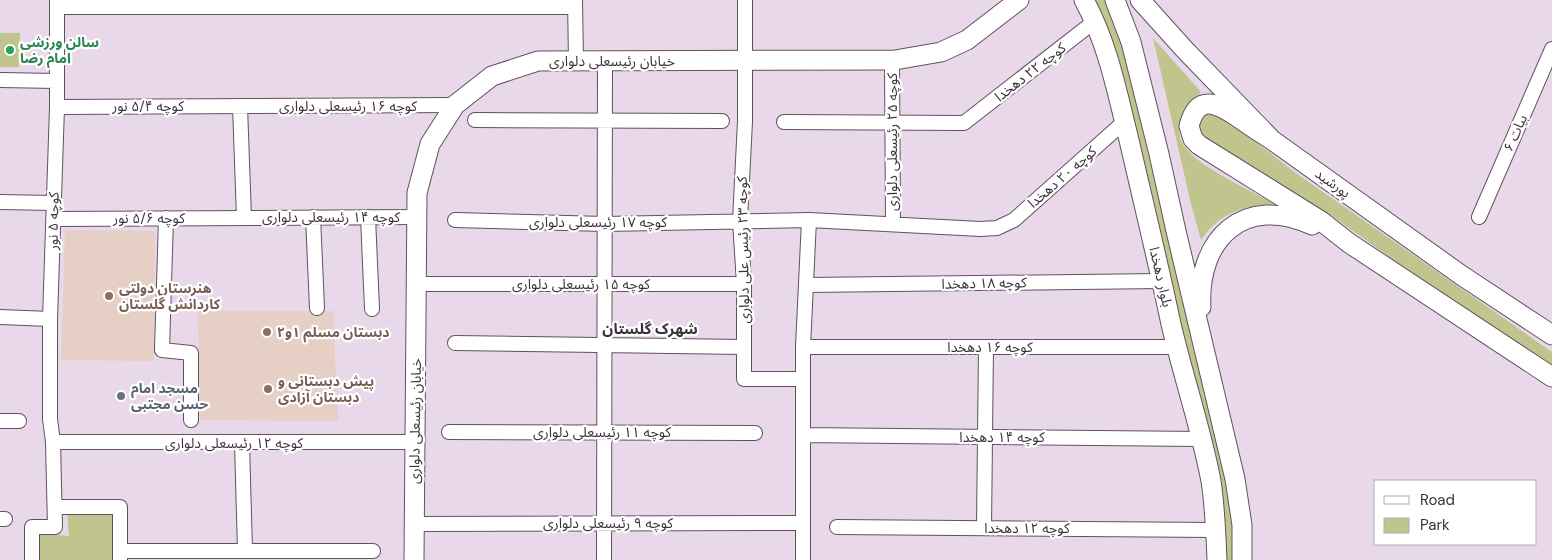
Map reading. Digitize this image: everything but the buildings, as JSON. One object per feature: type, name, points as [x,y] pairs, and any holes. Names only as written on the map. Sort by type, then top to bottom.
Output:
[{"type":"main road","name":"خیابان رئیسعلی دلواری","points":[[414,560],[418,193],[430,144],[455,105],[492,76],[538,61],[892,60],[941,52],[968,40],[1019,0]]},
{"type":"main road","name":"بلوار دهخدا","points":[[1084,0],[1095,21],[1108,54],[1176,347],[1194,407],[1211,482],[1217,560]]},
{"type":"main road","name":"بلوار دهخدا","points":[[1115,0],[1133,52],[1159,154],[1235,479],[1242,525],[1242,560]]},
{"type":"main road","name":"پورشید","points":[[1140,0],[1209,76],[1272,140],[1461,275],[1552,335]]},
{"type":"main road","points":[[1272,140],[1226,109],[1210,103],[1203,104],[1195,111],[1189,126],[1193,139],[1200,145],[1321,221],[1349,243],[1552,377]]},
{"type":"main road","points":[[1204,349],[1200,294],[1202,274],[1211,251],[1225,233],[1237,224],[1253,217],[1273,214],[1300,219],[1349,243]]},
{"type":"street","name":"کوچه ۲۳ رئیس علی دلواری","points":[[745,0],[745,121],[740,221],[744,284],[744,379],[803,379]]},
{"type":"street","points":[[56,4],[575,4],[576,61]]},
{"type":"street","name":"کوچه ۵ نور","points":[[32,560],[32,527],[55,527],[53,442],[50,419],[50,319],[54,219],[52,203],[57,107],[56,4]]},
{"type":"street","name":"کوچه ۲۲ دهخدا","points":[[893,123],[964,123],[1095,21]]},
{"type":"street","name":"بیات ۶","points":[[1479,217],[1552,49]]},
{"type":"street","name":"کوچه ۲۵ رئیسعلی دلواری","points":[[892,60],[893,224]]},
{"type":"street","points":[[604,560],[605,61]]},
{"type":"street","points":[[0,80],[57,81]]},
{"type":"street","name":"کوچه ۱۶ رئیسعلی دلواری","points":[[240,106],[455,105]]},
{"type":"street","points":[[240,106],[244,218]]},
{"type":"street","name":"کوچه ۵/۴ نور","points":[[57,107],[240,106]]},
{"type":"street","points":[[475,120],[722,121]]},
{"type":"street","points":[[784,122],[893,123]]},
{"type":"street","name":"کوچه ۲۰ دهخدا","points":[[997,228],[1014,220],[1124,122]]},
{"type":"street","points":[[0,202],[52,203]]},
{"type":"street","points":[[313,217],[317,308]]},
{"type":"street","points":[[368,217],[372,309]]},
{"type":"street","name":"کوچه ۱۴ رئیسعلی دلواری","points":[[244,218],[417,217]]},
{"type":"street","points":[[166,218],[162,350],[191,353],[191,420]]},
{"type":"street","name":"کوچه ۵/۶ نور","points":[[54,219],[244,218]]},
{"type":"street","name":"کوچه ۱۷ رئیسعلی دلواری","points":[[455,220],[604,224],[808,220],[980,229],[997,228]]},
{"type":"street","points":[[803,560],[803,346],[807,285],[808,220]]},
{"type":"street","name":"کوچه ۱۸ دهخدا","points":[[807,285],[1162,281]]},
{"type":"street","name":"کوچه ۱۵ رئیسعلی دلواری","points":[[417,284],[744,284]]},
{"type":"street","points":[[0,317],[50,319]]},
{"type":"street","points":[[456,343],[744,347]]},
{"type":"street","name":"کوچه ۱۶ دهخدا","points":[[803,346],[1176,347]]},
{"type":"street","points":[[984,528],[986,347]]},
{"type":"street","points":[[0,421],[20,421]]},
{"type":"street","name":"کوچه ۱۱ رئیسعلی دلواری","points":[[449,432],[755,433]]},
{"type":"street","name":"کوچه ۱۴ دهخدا","points":[[803,435],[1201,439]]},
{"type":"street","name":"کوچه ۱۲ رئیسعلی دلواری","points":[[53,442],[415,442]]},
{"type":"street","points":[[242,443],[245,551]]},
{"type":"street","points":[[55,507],[120,507],[123,556],[245,551],[373,551]]},
{"type":"street","name":"کوچه ۹ رئیسعلی دلواری","points":[[414,524],[803,523]]},
{"type":"street","name":"کوچه ۱۲ دهخدا","points":[[837,527],[1216,530]]},
{"type":"shaded area","name":"هنرستان دولتی کاردانش گلستان","points":[[65,230],[155,231],[154,361],[61,360]]},
{"type":"shaded area","points":[[198,311],[333,311],[338,421],[200,420]]},
{"type":"green space","points":[[1093,0],[1106,0],[1124,51],[1232,507],[1234,560],[1225,560]]},
{"type":"green space","name":"سالن ورزشی امام رضا","points":[[0,33],[20,33],[19,67],[0,67]]},
{"type":"green space","points":[[1153,38],[1201,92],[1181,116],[1179,133],[1184,146],[1191,154],[1213,170],[1276,204],[1234,212],[1216,223],[1201,240],[1191,204]]},
{"type":"green space","points":[[1211,113],[1229,121],[1293,171],[1552,352],[1552,370],[1332,216],[1201,135],[1201,122]]},
{"type":"green space","points":[[67,512],[113,512],[113,560],[37,560],[37,533],[69,536]]},
{"type":"place","name":"سالن ورزشی امام رضا","points":[[10,50]]},
{"type":"place","name":"هنرستان دولتی کاردانش گلستان","points":[[109,296]]},
{"type":"place","name":"دبستان مسلم ۱و۲","points":[[267,332]]},
{"type":"place","name":"پیش دبستانی و دبستان آزادی","points":[[268,389]]},
{"type":"place","name":"مسجد امام حسن مجتبی","points":[[121,396]]},
{"type":"district","name":"شهرک گلستان","points":[[650,329]]}]
